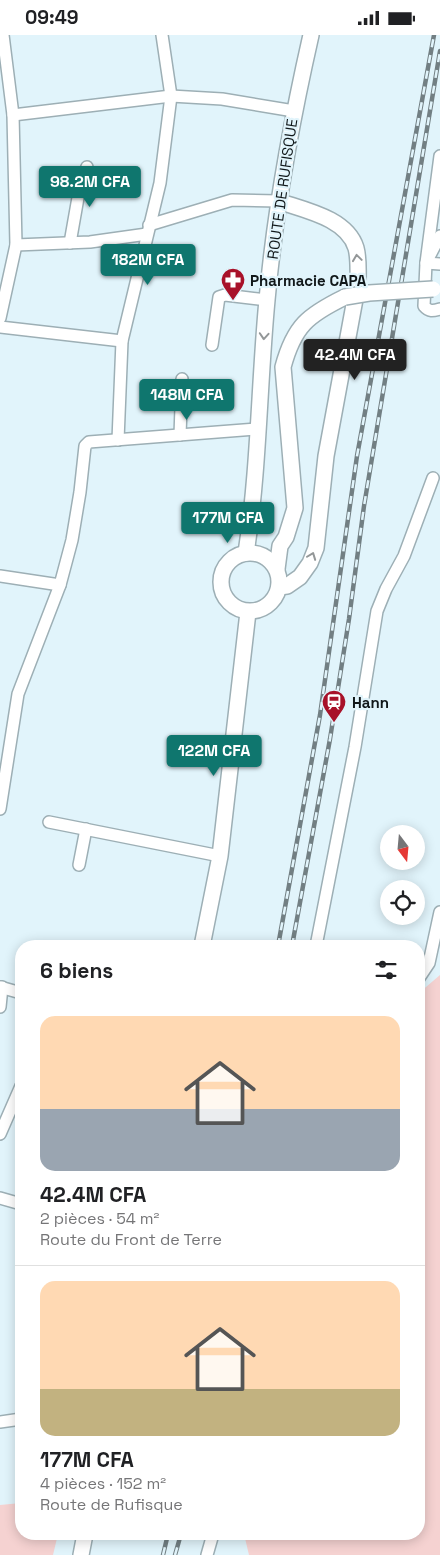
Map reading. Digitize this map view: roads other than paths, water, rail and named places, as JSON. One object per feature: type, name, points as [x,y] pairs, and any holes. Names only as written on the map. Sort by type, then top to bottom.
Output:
[{"type":"main road","name":"ROUTE DE RUFISQUE","points":[[254,554],[253,507],[257,429],[267,301],[278,201],[294,111],[311,35]]},
{"type":"main road","points":[[278,201],[335,221],[348,232],[356,246],[359,264],[358,283],[326,456],[316,548],[310,563],[300,577],[287,586],[279,587]]},
{"type":"main road","points":[[280,546],[254,554],[237,556],[229,561],[220,578],[224,597],[230,604],[248,612],[264,608],[271,603],[279,587],[277,569],[280,546],[286,537],[295,508],[283,367],[295,334],[306,320],[322,308],[345,297],[369,293],[436,289]]},
{"type":"main road","points":[[254,554],[268,559],[277,569]]},
{"type":"main road","points":[[203,940],[220,856],[248,612]]},
{"type":"main road","points":[[81,1555],[85,1540]]},
{"type":"street","points":[[0,318],[16,245],[13,115],[3,35]]},
{"type":"street","points":[[118,440],[122,341],[160,183],[171,96],[162,35]]},
{"type":"street","points":[[13,115],[171,96],[222,99],[294,111]]},
{"type":"street","points":[[440,156],[426,263],[424,306],[432,311],[440,309]]},
{"type":"street","points":[[70,243],[79,192],[87,167]]},
{"type":"street","points":[[16,245],[70,243],[148,229],[232,200],[278,201]]},
{"type":"street","points":[[426,263],[440,236]]},
{"type":"street","points":[[426,263],[440,264]]},
{"type":"street","points":[[212,345],[219,297],[225,295],[267,301]]},
{"type":"street","points":[[0,327],[122,341]]},
{"type":"street","points":[[180,435],[182,379]]},
{"type":"street","points":[[0,809],[18,694],[60,585],[72,540],[85,446],[90,442],[257,429]]},
{"type":"street","points":[[317,940],[355,747],[377,611],[386,589],[404,556],[433,478]]},
{"type":"street","points":[[0,576],[60,585]]},
{"type":"street","points":[[49,822],[220,856]]},
{"type":"street","points":[[79,865],[86,829]]},
{"type":"street","points":[[425,969],[429,963],[440,912]]},
{"type":"street","points":[[0,1007],[1,987],[15,991]]},
{"type":"street","points":[[0,1134],[15,1100]]},
{"type":"street","points":[[0,1198],[15,1202]]},
{"type":"street","points":[[0,1423],[15,1420]]},
{"type":"street","points":[[208,1555],[212,1540]]},
{"type":"railway","points":[[279,940],[320,715],[357,456],[434,35]]},
{"type":"railway","points":[[293,940],[330,739],[364,506],[440,51]]},
{"type":"railway","points":[[163,1555],[167,1540]]},
{"type":"railway","points":[[175,1555],[179,1540]]},
{"type":"place","name":"Pharmacie CAPA","points":[[233,301]]},
{"type":"place","name":"Hann","points":[[334,723]]}]
